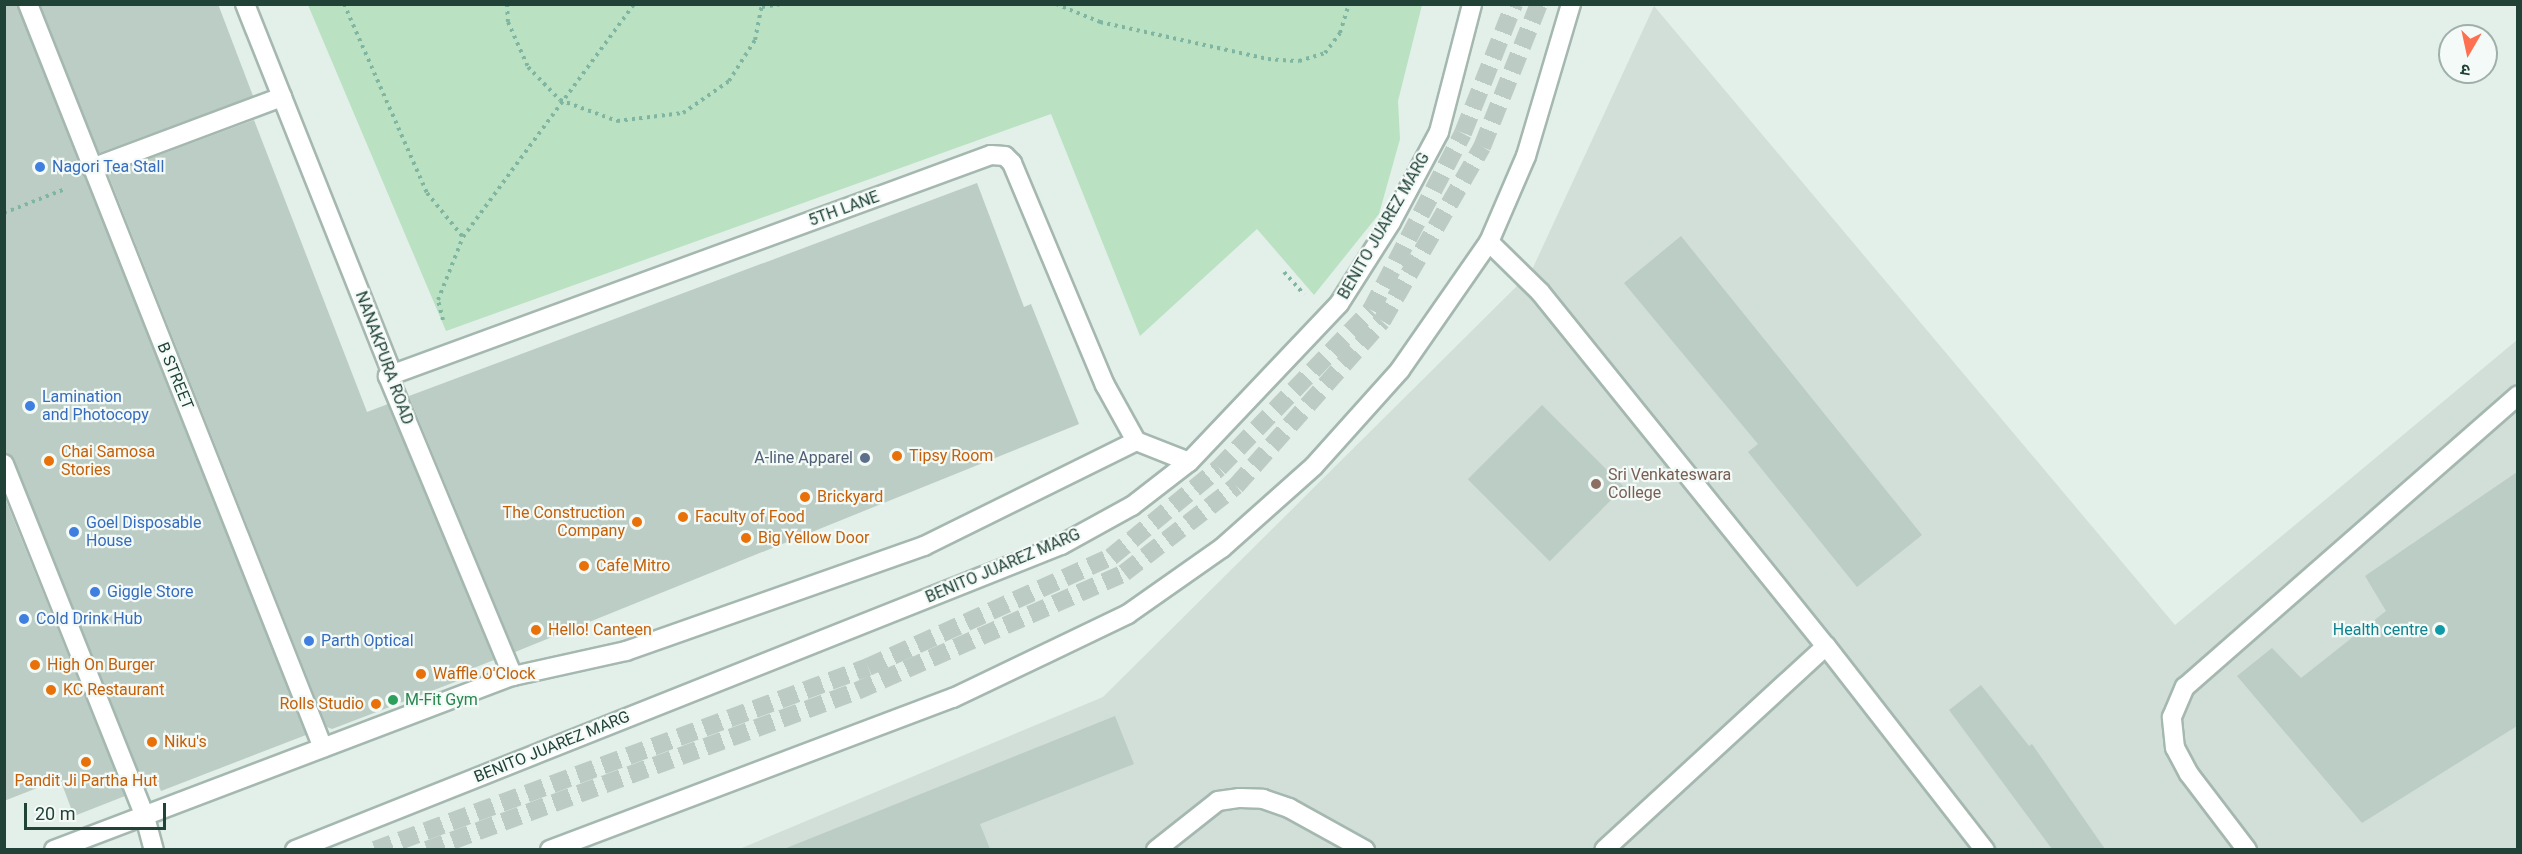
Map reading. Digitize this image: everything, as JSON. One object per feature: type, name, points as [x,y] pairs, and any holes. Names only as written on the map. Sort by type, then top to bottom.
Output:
[{"type":"street","name":"B STREET","points":[[28,4],[323,748]]},
{"type":"street","name":"NANAKPURA ROAD","points":[[245,4],[391,370],[388,375],[513,676]]},
{"type":"street","name":"BENITO JUAREZ MARG","points":[[295,849],[1061,545],[1132,506],[1189,462],[1339,304],[1391,222],[1439,132],[1472,4]]},
{"type":"street","points":[[550,849],[953,698],[1128,614],[1222,548],[1314,466],[1400,370],[1489,242],[1526,156],[1571,4]]},
{"type":"street","points":[[94,172],[282,97]]},
{"type":"street","name":"5TH LANE","points":[[388,375],[991,155],[1005,156],[1012,163],[1105,385],[1136,441]]},
{"type":"street","points":[[1489,242],[1540,292],[1826,646],[1984,849]]},
{"type":"street","points":[[2247,849],[2188,774],[2175,748],[2172,717],[2186,687],[2517,395]]},
{"type":"street","points":[[54,849],[145,817],[513,676],[626,651],[924,546],[1136,441],[1189,462]]},
{"type":"street","points":[[4,464],[145,817],[154,849]]},
{"type":"street","points":[[1604,849],[1826,646]]},
{"type":"street","points":[[1156,849],[1218,801],[1240,798],[1263,799],[1289,808],[1365,849]]},
{"type":"path","points":[[344,4],[426,193],[462,237]]},
{"type":"path","points":[[507,4],[508,22],[528,68],[560,100],[617,122],[684,113],[729,81],[755,40],[762,6],[780,4]]},
{"type":"path","points":[[446,331],[438,300],[462,237],[560,100],[634,4]]},
{"type":"path","points":[[1056,4],[1100,22],[1268,59],[1299,61],[1325,53],[1340,33],[1349,4]]},
{"type":"path","points":[[4,213],[94,172]]},
{"type":"shaded area","name":"Sri Venkateswara College","points":[[1654,6],[2175,625],[2517,340],[2517,849],[737,850],[1103,697],[1531,272]]},
{"type":"green space","points":[[308,5],[1422,5],[1398,101],[1400,139],[1379,214],[1314,295],[1257,229],[1140,336],[1051,114],[446,331]]},
{"type":"building","points":[[4,4],[17,4],[306,735],[161,791],[158,784],[146,789],[14,460],[4,453]]},
{"type":"building","points":[[40,4],[218,4],[253,96],[99,153]]},
{"type":"building","points":[[254,120],[367,412],[388,404],[494,660],[466,671],[468,677],[332,729],[327,727],[108,174]]},
{"type":"building","points":[[977,183],[1024,307],[1031,304],[1079,424],[515,652],[409,396]]},
{"type":"building","points":[[1681,236],[1922,535],[1857,587],[1748,452],[1758,444],[1624,283]]},
{"type":"building","points":[[1542,405],[1624,487],[1550,561],[1468,479]]},
{"type":"building","name":"Health centre","points":[[2517,472],[2517,726],[2362,823],[2237,676],[2272,648],[2301,678],[2386,611],[2365,576]]},
{"type":"building","points":[[4,496],[125,796],[74,816],[60,779],[4,801]]},
{"type":"building","points":[[1981,685],[2029,746],[2032,744],[2105,849],[2052,849],[1949,710]]},
{"type":"building","points":[[1115,716],[1134,764],[980,824],[990,849],[784,849]]},
{"type":"tunnel","points":[[375,850],[868,667],[1111,557],[1219,468],[1371,310],[1463,133],[1514,4]]},
{"type":"tunnel","points":[[427,850],[857,691],[1124,573],[1236,486],[1382,321],[1482,147],[1539,4]]},
{"type":"place","name":"Nagori Tea Stall","points":[[40,167]]},
{"type":"place","name":"Lamination and Photocopy","points":[[30,406]]},
{"type":"place","name":"Tipsy Room","points":[[897,456]]},
{"type":"place","name":"A-line Apparel","points":[[865,458]]},
{"type":"place","name":"Chai Samosa Stories","points":[[49,461]]},
{"type":"place","name":"Sri Venkateswara College","points":[[1596,484]]},
{"type":"place","name":"Brickyard","points":[[805,497]]},
{"type":"place","name":"Faculty of Food","points":[[683,517]]},
{"type":"place","name":"The Construction Company","points":[[637,522]]},
{"type":"place","name":"Goel Disposable House","points":[[74,532]]},
{"type":"place","name":"Big Yellow Door","points":[[746,538]]},
{"type":"place","name":"Cafe Mitro","points":[[584,566]]},
{"type":"place","name":"Giggle Store","points":[[95,592]]},
{"type":"place","name":"Cold Drink Hub","points":[[24,619]]},
{"type":"place","name":"Hello! Canteen","points":[[536,630]]},
{"type":"place","name":"Health centre","points":[[2440,630]]},
{"type":"place","name":"Parth Optical","points":[[309,641]]},
{"type":"place","name":"High On Burger","points":[[35,665]]},
{"type":"place","name":"Waffle O'Clock","points":[[421,674]]},
{"type":"place","name":"KC Restaurant","points":[[51,690]]},
{"type":"place","name":"M-Fit Gym","points":[[393,700]]},
{"type":"place","name":"Rolls Studio","points":[[376,704]]},
{"type":"place","name":"Niku's","points":[[152,742]]},
{"type":"place","name":"Pandit Ji Partha Hut","points":[[86,762]]}]
